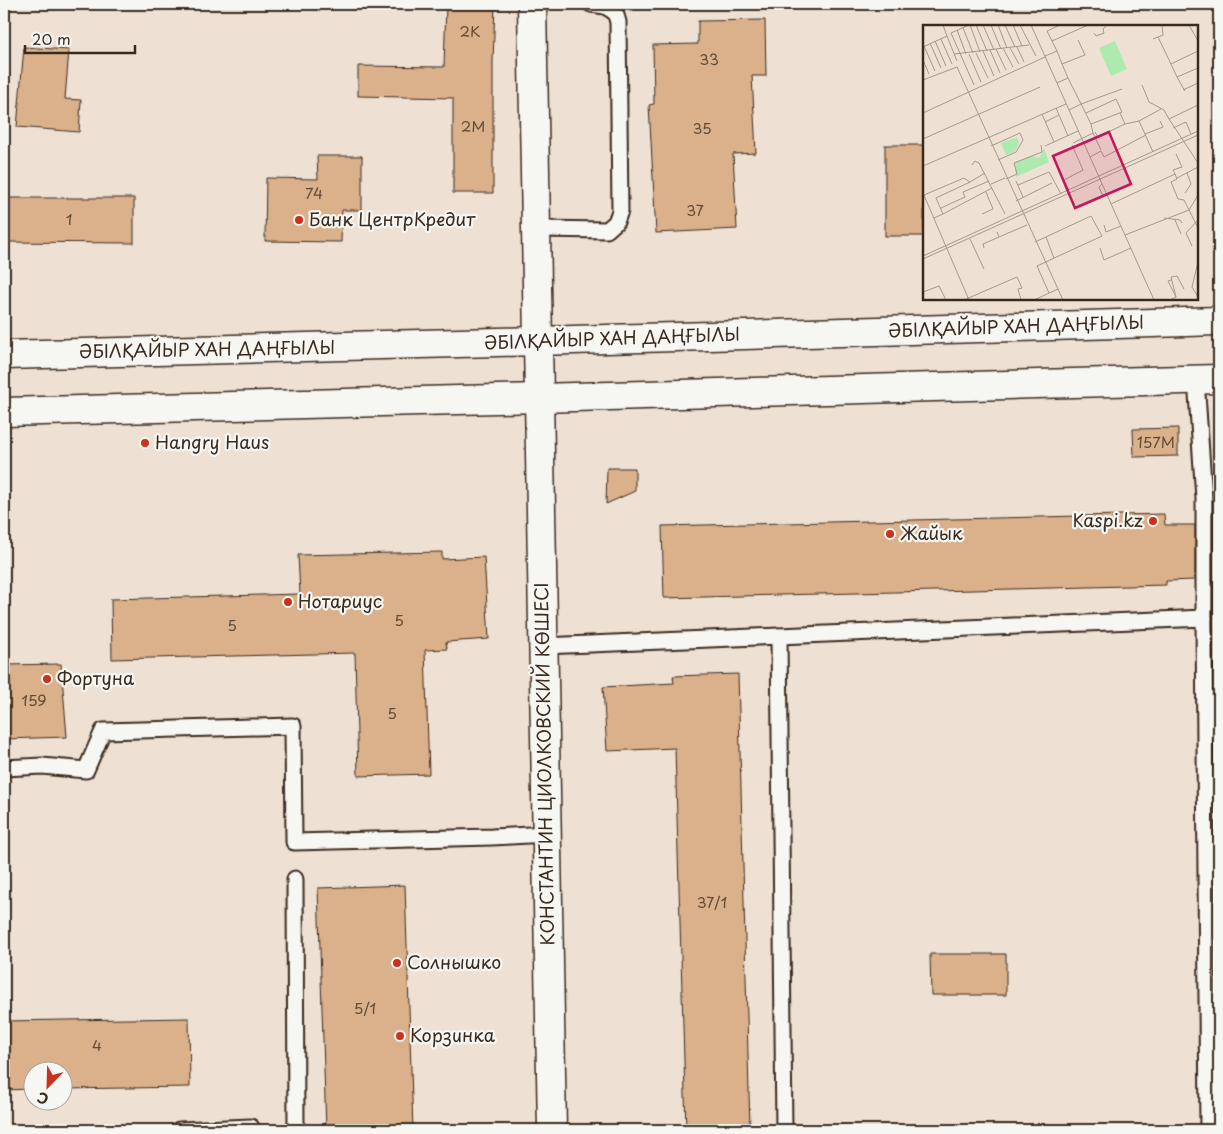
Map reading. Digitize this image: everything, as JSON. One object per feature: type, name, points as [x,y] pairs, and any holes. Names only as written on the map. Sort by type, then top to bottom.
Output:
[{"type":"main road","name":"КОНСТАНТИН ЦИОЛКОВСКИЙ КӨШЕСІ","points":[[532,4],[552,1130]]},
{"type":"main road","name":"ӘБІЛҚАЙЫР ХАН ДАҢҒЫЛЫ","points":[[4,355],[1219,321]]},
{"type":"main road","points":[[4,412],[1208,379]]},
{"type":"lane","points":[[536,230],[607,230],[616,222],[620,211],[618,22],[615,12],[605,6],[591,4]]},
{"type":"lane","points":[[1208,379],[1204,498],[1208,1130]]},
{"type":"lane","points":[[543,646],[1204,618]]},
{"type":"lane","points":[[779,636],[784,1130]]},
{"type":"lane","points":[[4,768],[42,766],[86,770],[103,731],[293,726],[294,842],[547,834]]},
{"type":"lane","points":[[295,879],[296,1130]]},
{"type":"lane","points":[[179,1130],[251,1127],[252,1130]]},
{"type":"building","points":[[446,4],[495,4],[493,193],[453,193],[453,98],[358,96],[358,66],[444,67]]},
{"type":"building","points":[[765,20],[766,76],[752,76],[756,153],[733,154],[737,229],[656,233],[649,105],[654,104],[653,45],[698,44],[698,21]]},
{"type":"building","points":[[24,47],[69,50],[65,99],[81,100],[79,132],[17,127]]},
{"type":"building","points":[[885,145],[923,145],[923,236],[885,236]]},
{"type":"building","points":[[317,156],[362,156],[362,210],[342,210],[341,242],[265,241],[266,178],[318,179]]},
{"type":"building","points":[[4,198],[134,198],[134,243],[4,242]]},
{"type":"building","points":[[1178,428],[1178,456],[1134,457],[1133,429]]},
{"type":"building","points":[[607,468],[635,468],[635,491],[606,504]]},
{"type":"building","points":[[1164,514],[1165,525],[1195,525],[1195,580],[1166,581],[1166,585],[664,598],[662,526]]},
{"type":"building","points":[[442,552],[442,559],[484,557],[489,639],[446,642],[447,649],[425,650],[429,774],[358,776],[355,653],[112,659],[111,599],[300,594],[298,555]]},
{"type":"building","points":[[61,664],[67,737],[4,739],[4,665]]},
{"type":"building","points":[[738,674],[750,1130],[686,1130],[675,748],[607,751],[603,687],[674,683],[673,676]]},
{"type":"building","points":[[405,885],[413,1130],[326,1130],[318,888]]},
{"type":"building","points":[[930,954],[1006,954],[1006,995],[931,995]]},
{"type":"building","points":[[189,1018],[190,1087],[72,1089],[72,1062],[22,1062],[22,1089],[4,1090],[4,1021]]},
{"type":"place","name":"Банк ЦентрКредит","points":[[299,220]]},
{"type":"place","name":"Hangry Haus","points":[[145,443]]},
{"type":"place","name":"Kaspi.kz","points":[[1153,521]]},
{"type":"place","name":"Жайык","points":[[890,534]]},
{"type":"place","name":"Нотариус","points":[[288,602]]},
{"type":"place","name":"Фортуна","points":[[47,679]]},
{"type":"place","name":"Солнышко","points":[[397,963]]},
{"type":"place","name":"Корзинка","points":[[400,1036]]}]
